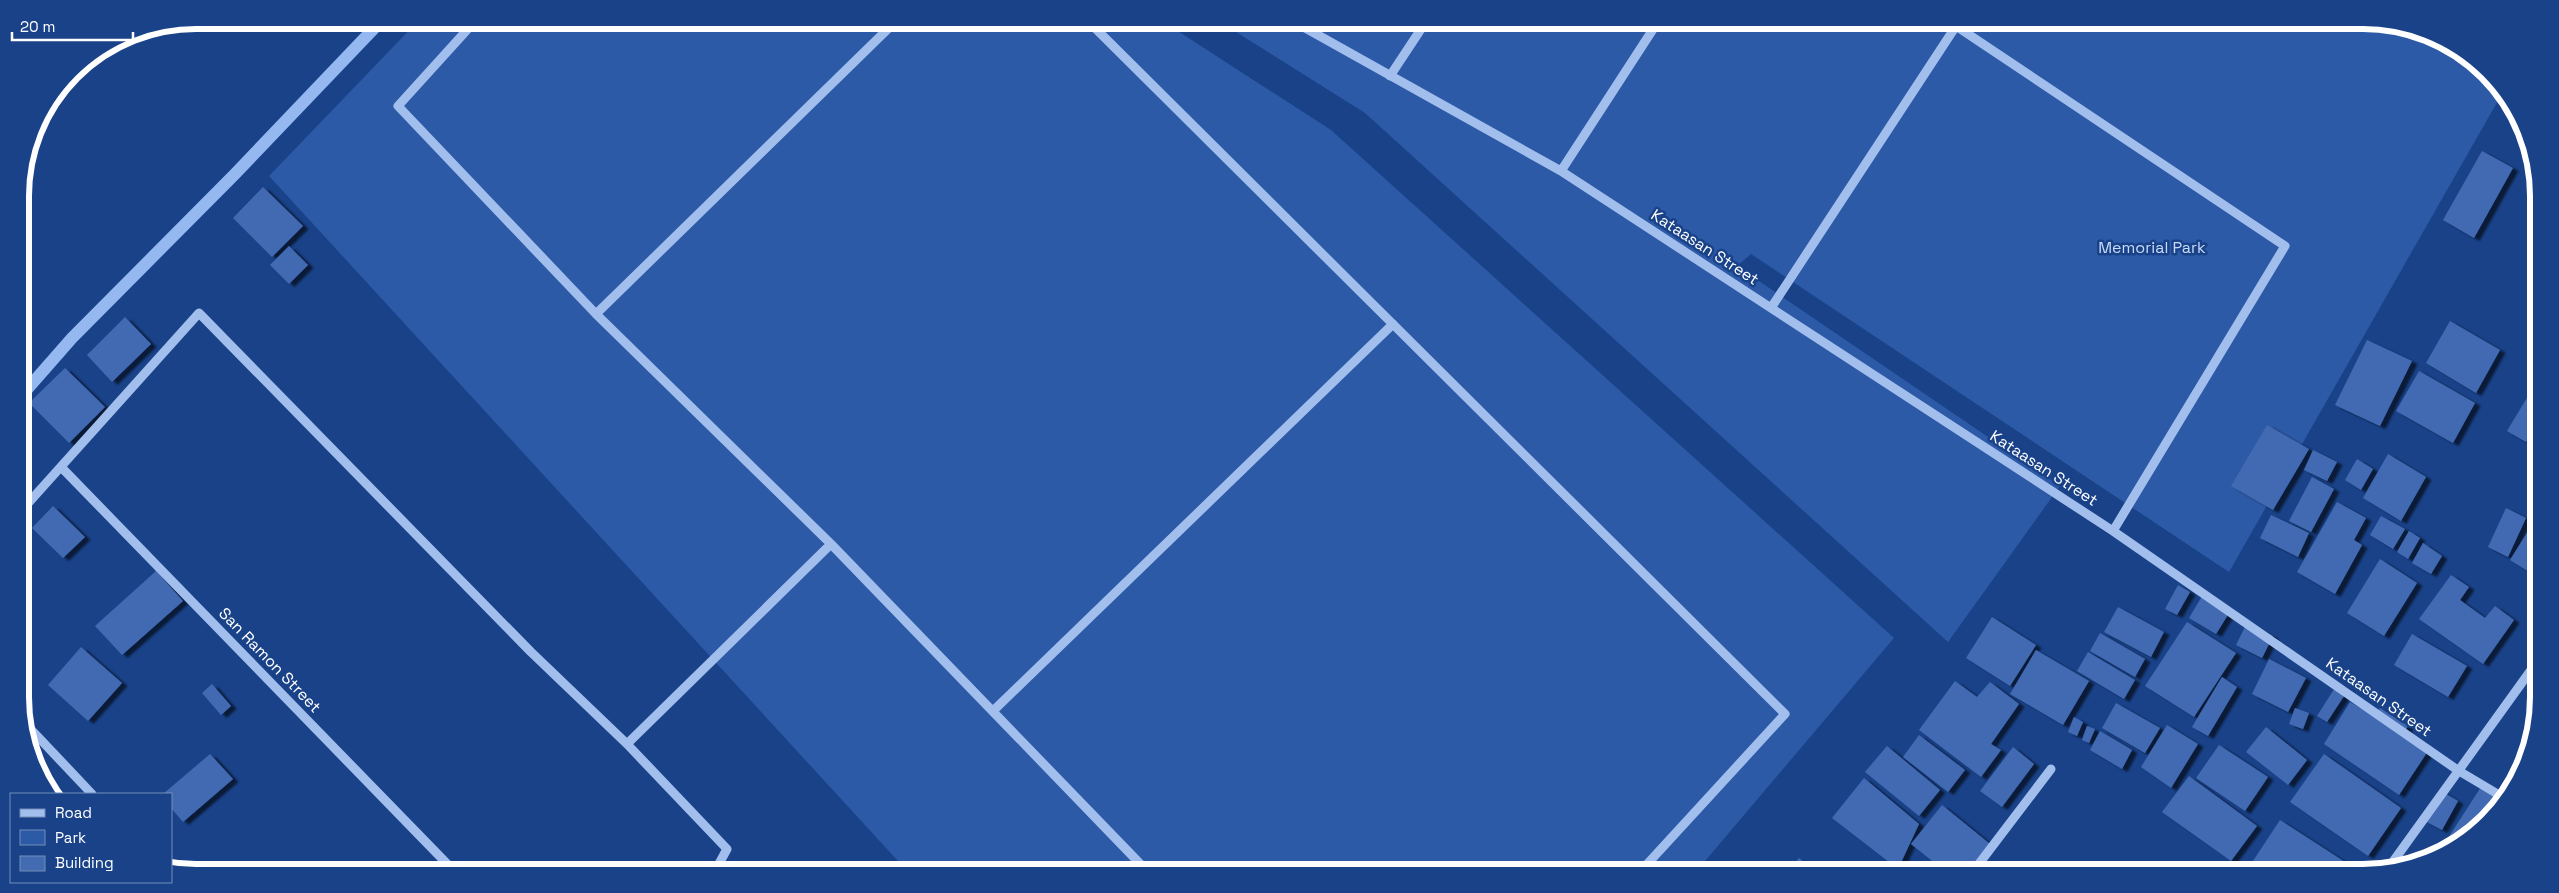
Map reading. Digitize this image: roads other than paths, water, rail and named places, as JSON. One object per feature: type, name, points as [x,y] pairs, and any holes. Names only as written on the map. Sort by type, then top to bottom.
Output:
[{"type":"street","points":[[468,29],[398,106],[596,314],[831,544],[1141,864]]},
{"type":"street","points":[[596,314],[888,29]]},
{"type":"street","points":[[1096,29],[1785,714],[1647,864]]},
{"type":"street","name":"Kataasan Street","points":[[1307,29],[1561,171],[2113,531],[2459,771],[2499,795]]},
{"type":"street","points":[[1390,76],[1421,29]]},
{"type":"street","points":[[1561,171],[1653,29]]},
{"type":"street","points":[[1771,308],[1954,29]]},
{"type":"street","points":[[1960,29],[2285,246],[2113,531]]},
{"type":"street","points":[[29,503],[199,313],[531,652],[626,744],[728,849],[719,864]]},
{"type":"street","points":[[993,710],[1392,324]]},
{"type":"street","name":"San Ramon Street","points":[[62,468],[447,864]]},
{"type":"street","points":[[626,744],[831,544]]},
{"type":"street","points":[[2393,861],[2530,672]]},
{"type":"street","points":[[32,731],[91,793]]},
{"type":"street","points":[[1979,864],[2050,769]]},
{"type":"waterway","points":[[29,387],[72,338],[234,175],[373,29]]},
{"type":"park label","name":"Memorial Park","points":[[2152,247]]}]
